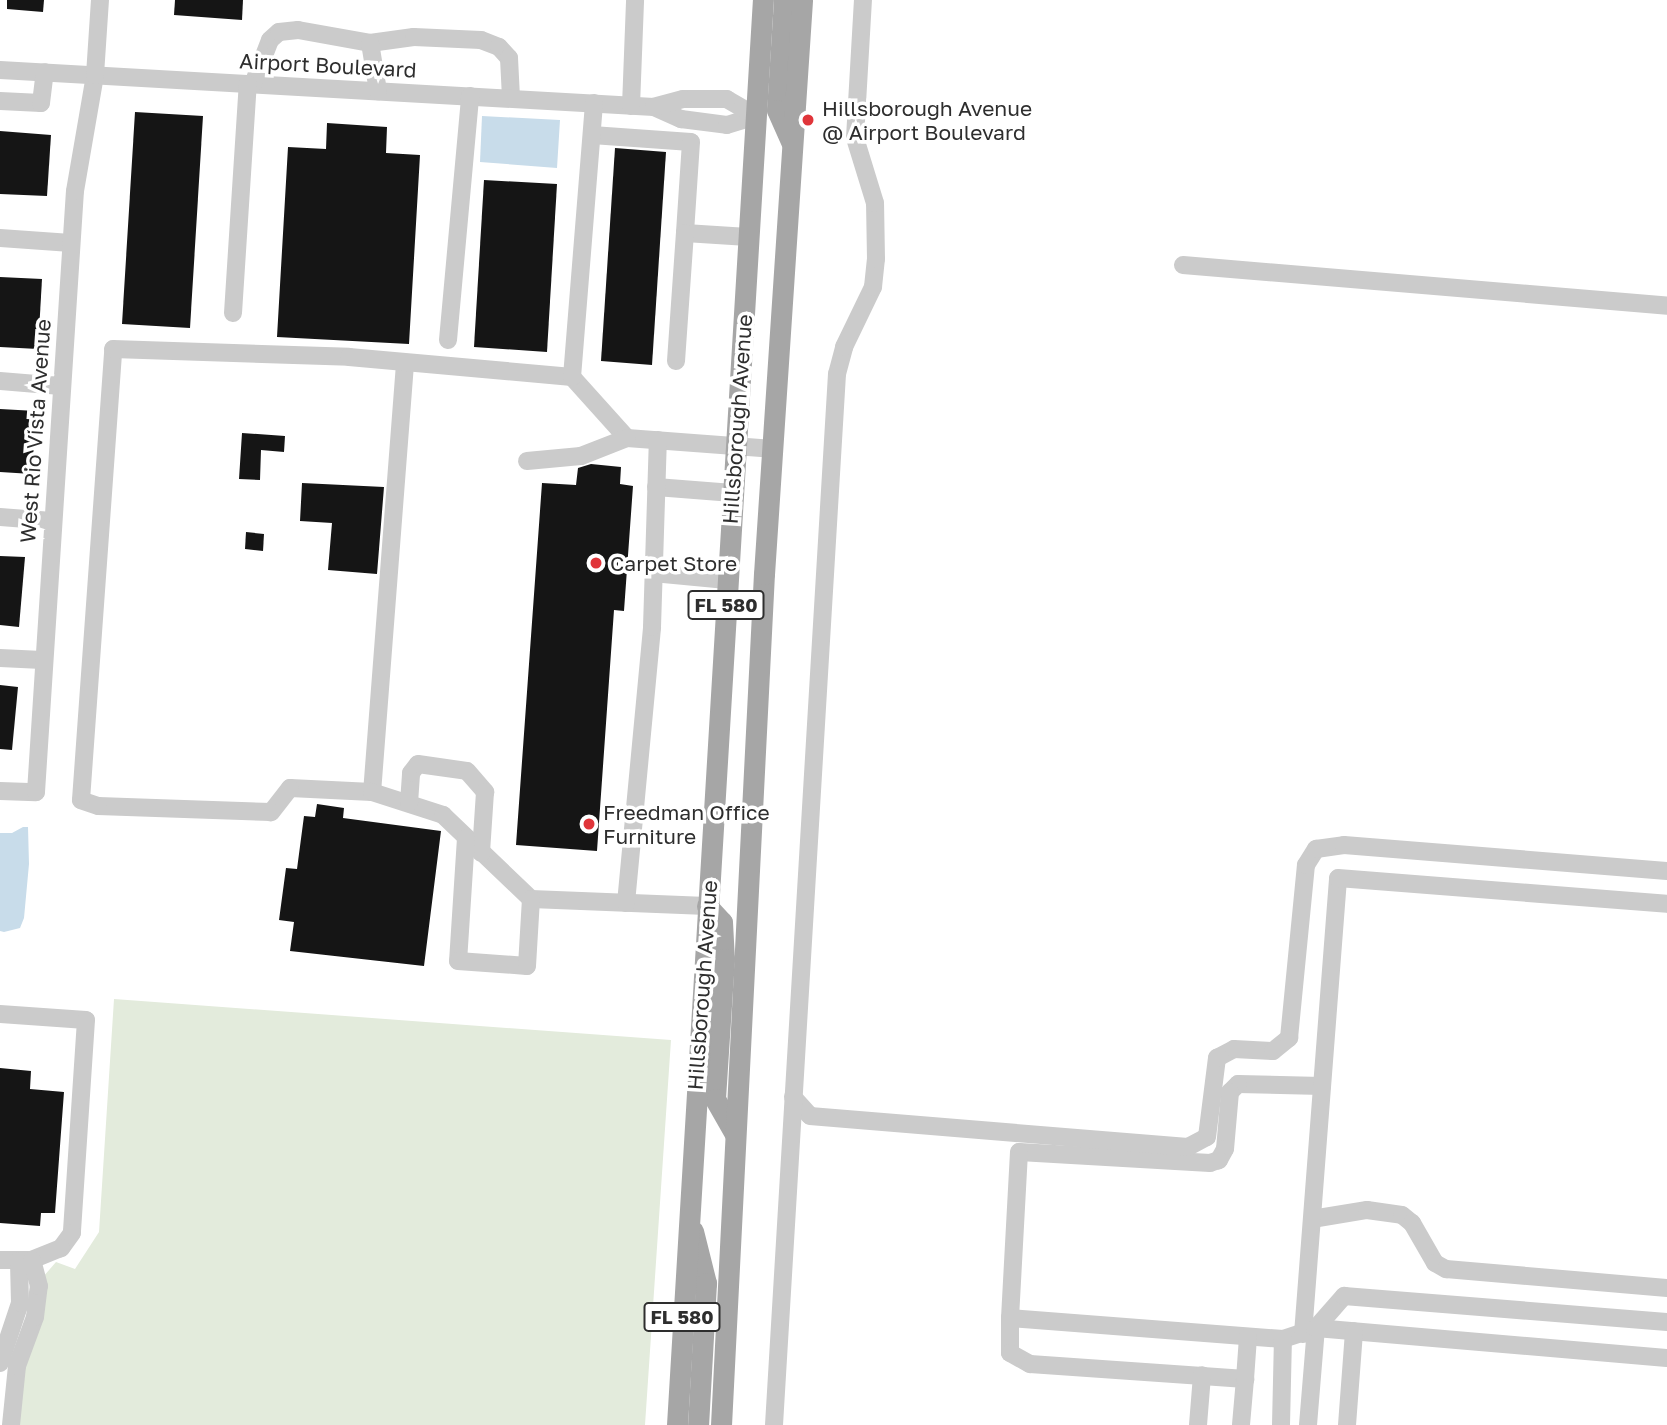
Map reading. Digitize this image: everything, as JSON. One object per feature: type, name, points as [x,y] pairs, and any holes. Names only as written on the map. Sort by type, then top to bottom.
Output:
[{"type":"main road","name":"Hillsborough Avenue","points":[[677,1425],[763,0]]},
{"type":"main road","points":[[784,0],[777,110],[792,144]]},
{"type":"main road","name":"Hillsborough Avenue","points":[[721,1425],[772,449],[802,0]]},
{"type":"main road","points":[[707,906],[722,922],[724,959],[715,1099],[735,1135]]},
{"type":"main road","points":[[688,1209],[706,1283],[698,1425]]},
{"type":"street","name":"West Rio Vista Avenue","points":[[0,791],[36,792],[42,660],[75,191],[95,75],[100,0]]},
{"type":"street","points":[[631,106],[635,0]]},
{"type":"street","points":[[774,1425],[837,374],[844,347],[873,287],[876,259],[875,203],[855,138],[863,0]]},
{"type":"street","points":[[233,313],[251,84],[265,50],[279,32],[298,30],[370,43],[414,37],[481,40],[499,47],[509,58],[510,98]]},
{"type":"street","points":[[370,43],[378,91]]},
{"type":"street","name":"Airport Boulevard","points":[[0,70],[654,107],[681,119],[727,125],[756,116]]},
{"type":"street","points":[[0,101],[41,103],[44,72]]},
{"type":"street","points":[[448,340],[470,96]]},
{"type":"street","points":[[572,377],[594,103]]},
{"type":"street","points":[[592,135],[691,142],[676,360]]},
{"type":"street","points":[[685,233],[748,237]]},
{"type":"street","points":[[0,238],[71,243]]},
{"type":"street","points":[[1183,265],[1667,306]]},
{"type":"street","points":[[627,438],[572,377],[349,357],[113,349],[81,800],[98,806],[271,812],[290,788],[372,792],[443,815],[531,899],[707,906]]},
{"type":"street","points":[[372,792],[405,364]]},
{"type":"street","points":[[0,381],[61,386]]},
{"type":"street","points":[[527,461],[581,456],[627,438],[772,449]]},
{"type":"street","points":[[626,903],[630,825],[647,696],[658,440]]},
{"type":"street","points":[[656,487],[733,493]]},
{"type":"street","points":[[0,517],[52,521]]},
{"type":"street","points":[[653,573],[727,580]]},
{"type":"street","points":[[0,657],[42,660]]},
{"type":"street","points":[[409,803],[411,773],[418,764],[467,771],[485,792],[481,852]]},
{"type":"street","points":[[466,838],[458,961],[527,966],[531,899]]},
{"type":"street","points":[[793,1097],[810,1116],[1199,1144],[1210,1124],[1217,1058],[1234,1049],[1273,1051],[1289,1038],[1306,865],[1317,849],[1344,845],[1667,871]]},
{"type":"street","points":[[1308,1425],[1312,1219],[1338,878],[1667,904]]},
{"type":"street","points":[[0,1014],[86,1020],[72,1233],[61,1248],[25,1261],[0,1260]]},
{"type":"street","points":[[1245,1378],[1030,1364],[1010,1353],[1019,1153],[1210,1163],[1219,1160],[1224,1149],[1230,1092],[1238,1084],[1322,1086]]},
{"type":"street","points":[[1312,1219],[1367,1210],[1402,1215],[1412,1223],[1435,1263],[1446,1269],[1667,1288]]},
{"type":"street","points":[[0,1363],[20,1303],[25,1261]]},
{"type":"street","points":[[11,1425],[17,1366],[37,1307],[39,1286],[25,1261]]},
{"type":"street","points":[[1310,1331],[1345,1296],[1667,1322]]},
{"type":"street","points":[[1010,1318],[1283,1339],[1310,1331],[1354,1331],[1667,1358]]},
{"type":"street","points":[[1347,1425],[1354,1331]]},
{"type":"street","points":[[1241,1425],[1248,1337]]},
{"type":"street","points":[[1282,1425],[1283,1339]]},
{"type":"street","points":[[1198,1425],[1202,1375]]},
{"type":"green space","points":[[114,999],[671,1040],[645,1425],[16,1425],[19,1382],[43,1277],[56,1262],[75,1269],[99,1232]]},
{"type":"water","points":[[482,116],[560,120],[557,168],[480,162]]},
{"type":"water","points":[[28,827],[29,864],[24,918],[20,928],[4,932],[0,931],[0,833],[12,833]]},
{"type":"building","points":[[7,0],[44,0],[43,12],[7,9]]},
{"type":"building","points":[[175,0],[243,0],[242,20],[174,15]]},
{"type":"building","points":[[135,112],[203,116],[190,328],[122,324]]},
{"type":"building","points":[[327,123],[387,127],[386,153],[420,155],[409,344],[277,337],[288,147],[326,149]]},
{"type":"building","points":[[0,131],[51,135],[47,196],[0,194]]},
{"type":"building","points":[[615,148],[666,152],[652,365],[601,361]]},
{"type":"building","points":[[484,180],[557,184],[547,352],[474,347]]},
{"type":"building","points":[[0,277],[42,279],[38,349],[0,347]]},
{"type":"building","points":[[0,409],[36,411],[32,474],[0,472]]},
{"type":"building","points":[[242,433],[285,436],[284,452],[261,450],[260,480],[239,479]]},
{"type":"building","points":[[591,464],[621,467],[620,484],[633,486],[624,611],[614,610],[597,851],[516,845],[542,483],[576,485],[578,468]]},
{"type":"building","points":[[302,483],[384,487],[377,574],[328,570],[332,523],[300,521]]},
{"type":"building","points":[[246,532],[264,534],[263,551],[245,549]]},
{"type":"building","points":[[0,556],[25,557],[19,627],[0,625]]},
{"type":"building","points":[[0,685],[18,687],[12,750],[0,749]]},
{"type":"building","points":[[317,804],[344,808],[343,818],[441,831],[424,966],[290,951],[294,922],[279,920],[286,868],[297,869],[304,816],[315,817]]},
{"type":"building","points":[[0,1068],[31,1071],[30,1089],[64,1092],[55,1213],[41,1213],[40,1226],[0,1223]]},
{"type":"place","name":"Hillsborough Avenue @ Airport Boulevard","points":[[808,120]]},
{"type":"place","name":"Carpet Store","points":[[596,563]]},
{"type":"place","name":"Freedman Office Furniture","points":[[589,824]]}]
